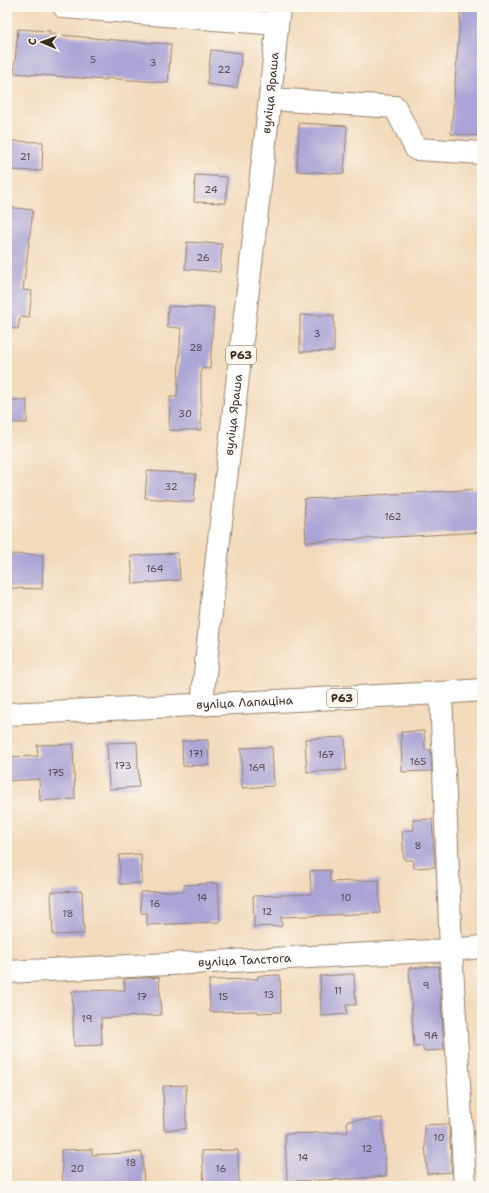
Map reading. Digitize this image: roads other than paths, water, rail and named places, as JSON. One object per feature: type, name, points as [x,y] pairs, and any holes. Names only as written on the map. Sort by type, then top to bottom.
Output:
[{"type":"street","points":[[64,7],[278,16]]},
{"type":"street","name":"вуліца Яраша","points":[[202,704],[214,583],[270,99],[278,16]]},
{"type":"street","points":[[270,99],[395,107],[416,149],[482,153]]},
{"type":"street","name":"вуліца Лапаціна","points":[[7,714],[482,690]]},
{"type":"street","points":[[441,693],[451,950],[465,1186]]},
{"type":"street","name":"вуліца Талстога","points":[[7,972],[451,950],[482,947]]}]
